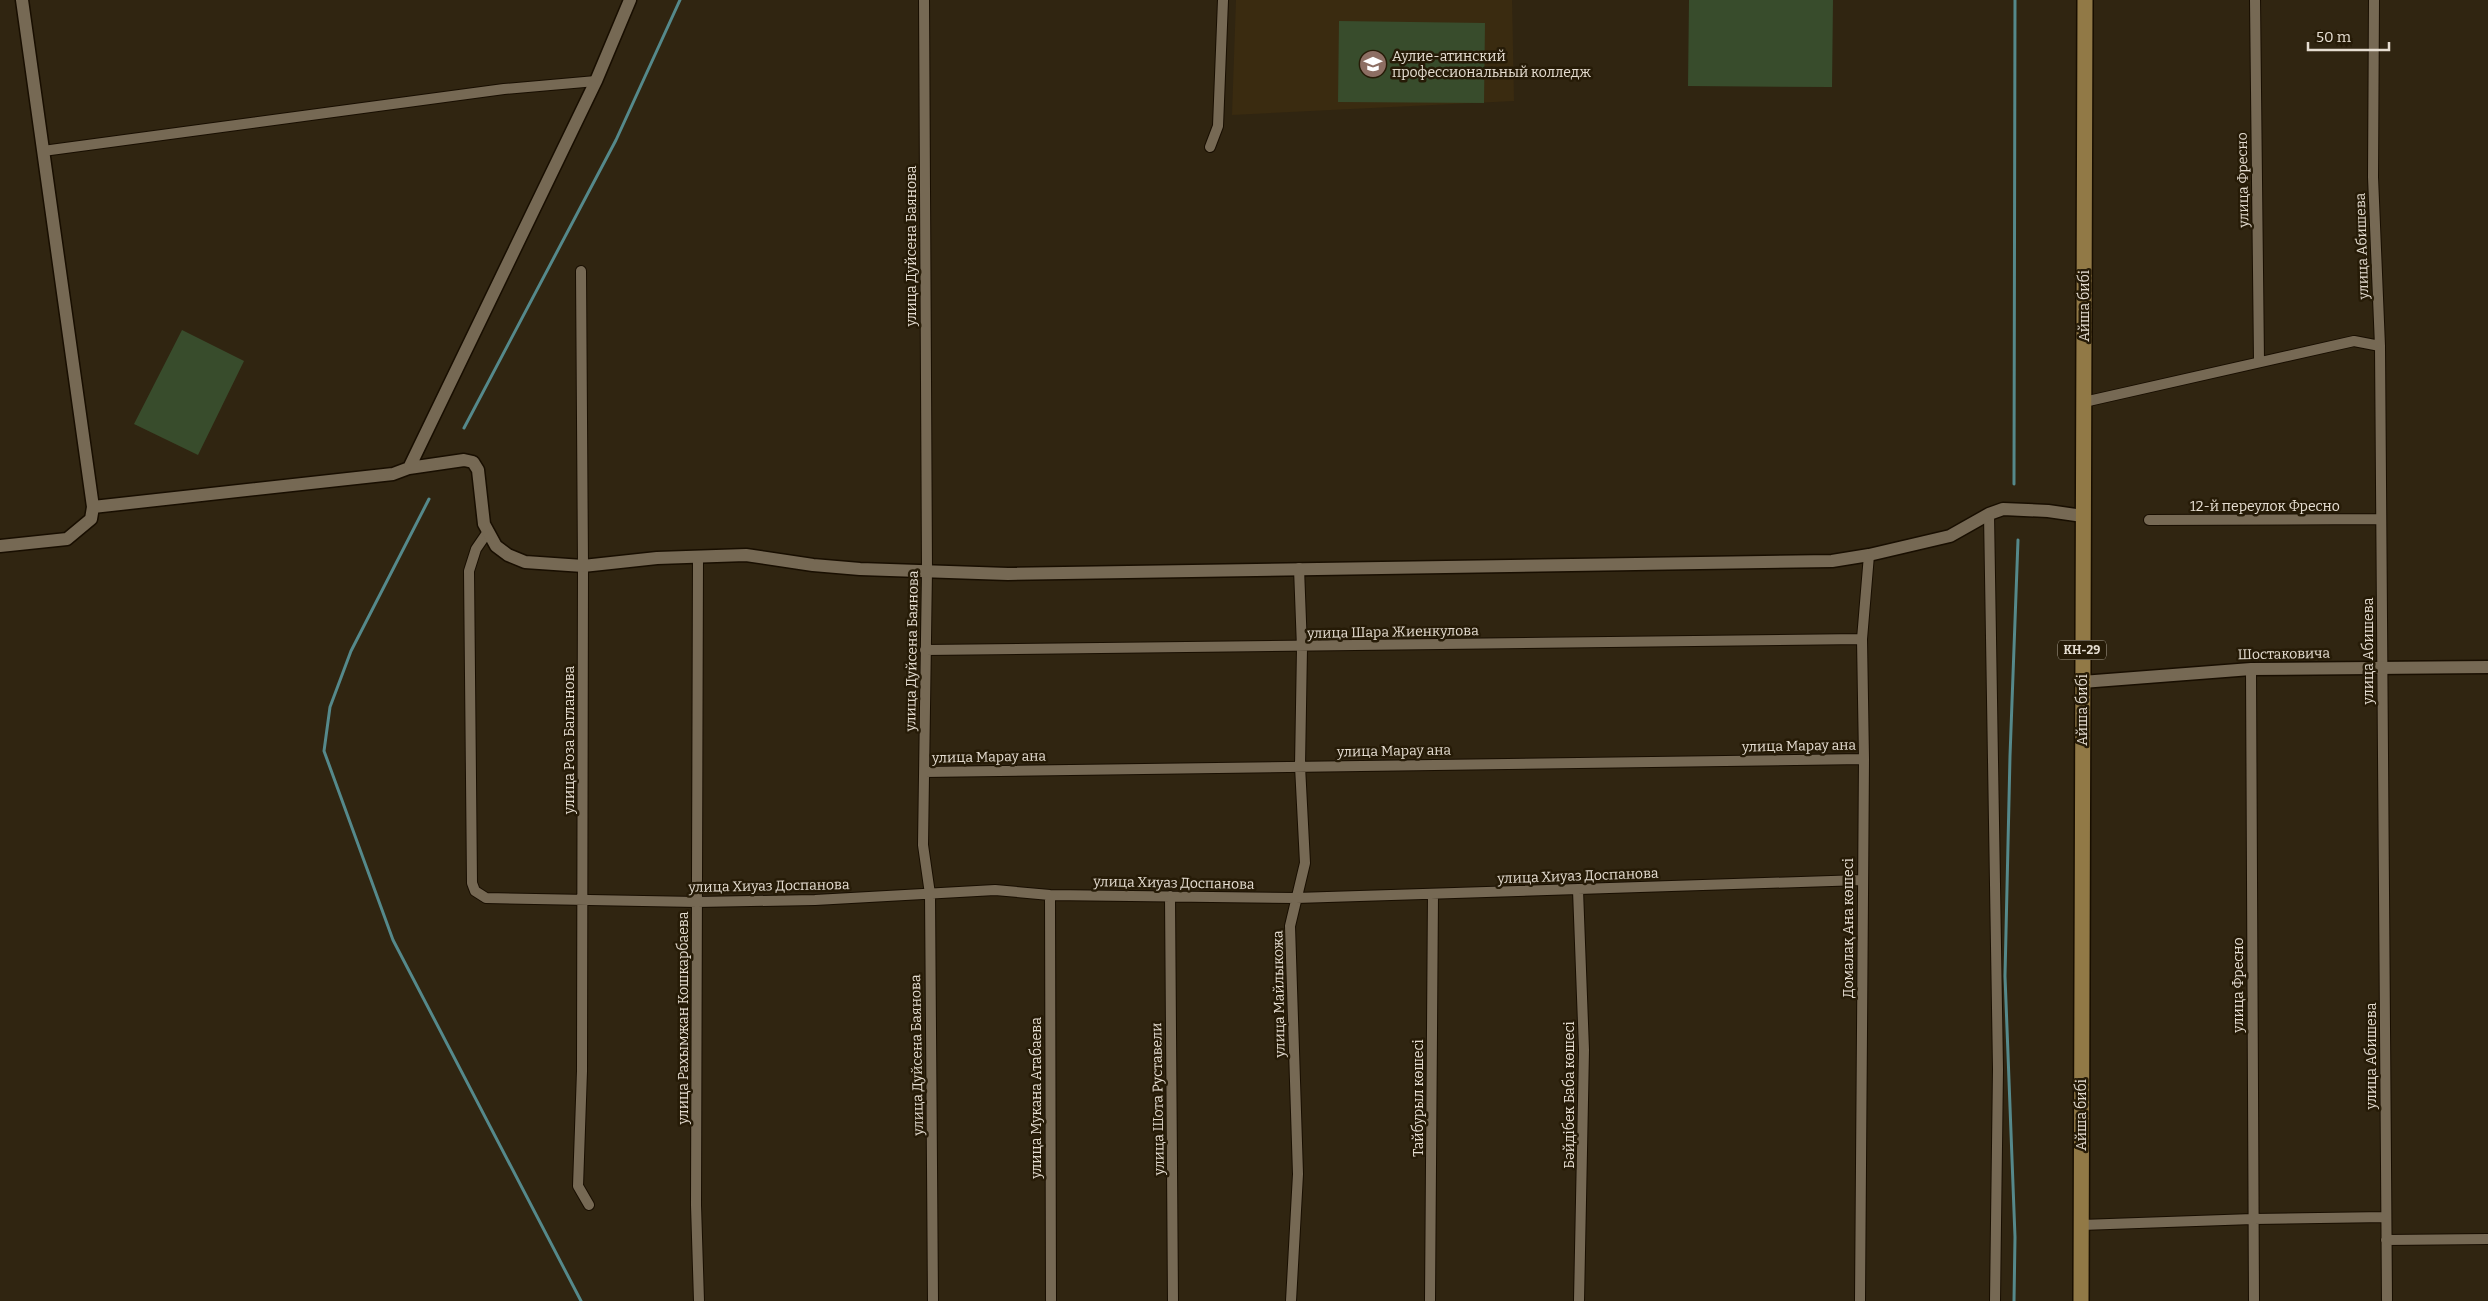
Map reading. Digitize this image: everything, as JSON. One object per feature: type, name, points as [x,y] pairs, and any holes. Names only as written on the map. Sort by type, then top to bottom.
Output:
[{"type":"main road","name":"Айша бибі","points":[[2081,1301],[2084,0]]},
{"type":"street","points":[[0,546],[67,539],[91,519],[93,507],[22,0]]},
{"type":"street","points":[[409,468],[596,81],[630,0]]},
{"type":"street","name":"улица Дуйсена Баянова","points":[[924,0],[927,570],[924,650],[923,845],[930,894],[933,1301]]},
{"type":"street","points":[[1210,147],[1218,126],[1223,0]]},
{"type":"street","name":"улица Фресно","points":[[2255,0],[2259,361]]},
{"type":"street","name":"улица Абишева","points":[[2374,0],[2373,177],[2380,346],[2387,1301]]},
{"type":"street","points":[[43,151],[504,88],[596,81]]},
{"type":"street","name":"улица Роза Багланова","points":[[581,271],[583,566],[582,1071],[578,1186],[589,1205]]},
{"type":"street","points":[[2084,402],[2354,341],[2380,346]]},
{"type":"street","points":[[93,507],[393,474],[409,468],[464,460],[473,462],[478,470],[484,524],[487,533],[496,546],[508,555],[525,562],[583,566],[698,556],[746,555],[813,565],[860,569],[1008,574],[1832,561],[1869,555],[1950,536],[1989,514],[2003,509],[2048,510],[2083,516]]},
{"type":"street","points":[[1989,514],[1998,1069],[1995,1301]]},
{"type":"street","name":"12-й переулок Фресно","points":[[2149,520],[2381,519]]},
{"type":"street","name":"улица Хиуаз Доспанова","points":[[487,533],[476,549],[469,571],[472,883],[475,891],[486,898],[582,902],[697,902],[814,900],[994,890],[1050,895],[1296,898],[1862,880]]},
{"type":"street","name":"Домалақ Ана көшесі","points":[[1860,1301],[1864,759],[1862,639],[1869,555]]},
{"type":"street","name":"улица Рахымжан Кошкарбаева","points":[[698,556],[696,1205],[699,1301]]},
{"type":"street","name":"улица Майлыкожа","points":[[1291,1301],[1298,1174],[1290,926],[1296,898],[1302,884],[1305,863],[1300,766],[1302,648],[1299,568]]},
{"type":"street","name":"улица Шара Жиенкулова","points":[[924,650],[1302,648],[1862,639]]},
{"type":"street","name":"улица Фресно","points":[[2251,668],[2254,1301]]},
{"type":"street","name":"Шостаковича","points":[[2082,682],[2251,668],[2488,668]]},
{"type":"street","name":"улица Марау ана","points":[[924,772],[1864,759]]},
{"type":"street","name":"Бәйдібек Баба көшесі","points":[[1578,890],[1584,1050],[1579,1301]]},
{"type":"street","name":"Тайбурыл көшесі","points":[[1430,1301],[1432,894]]},
{"type":"street","name":"улица Мукана Атабаева","points":[[1050,895],[1051,1301]]},
{"type":"street","name":"улица Шота Руставели","points":[[1170,896],[1173,1301]]},
{"type":"street","points":[[2081,1225],[2253,1219],[2386,1218]]},
{"type":"street","points":[[2386,1240],[2488,1239]]},
{"type":"shaded area","name":"Аулие-атинский профессиональный колледж","points":[[1236,0],[1512,0],[1514,101],[1232,115]]},
{"type":"green space","points":[[1689,0],[1833,0],[1832,87],[1688,86]]},
{"type":"green space","points":[[1339,21],[1485,23],[1484,103],[1338,102]]},
{"type":"green space","points":[[182,330],[244,361],[198,455],[134,424]]},
{"type":"waterway","points":[[464,428],[616,140],[680,0]]},
{"type":"waterway","points":[[2014,484],[2015,0]]},
{"type":"waterway","points":[[429,499],[351,651],[330,707],[324,751],[393,940],[581,1301]]},
{"type":"waterway","points":[[2014,1301],[2015,1237],[2005,976],[2010,756],[2018,540]]},
{"type":"place","name":"Аулие-атинский профессиональный колледж","points":[[1373,64]]}]
